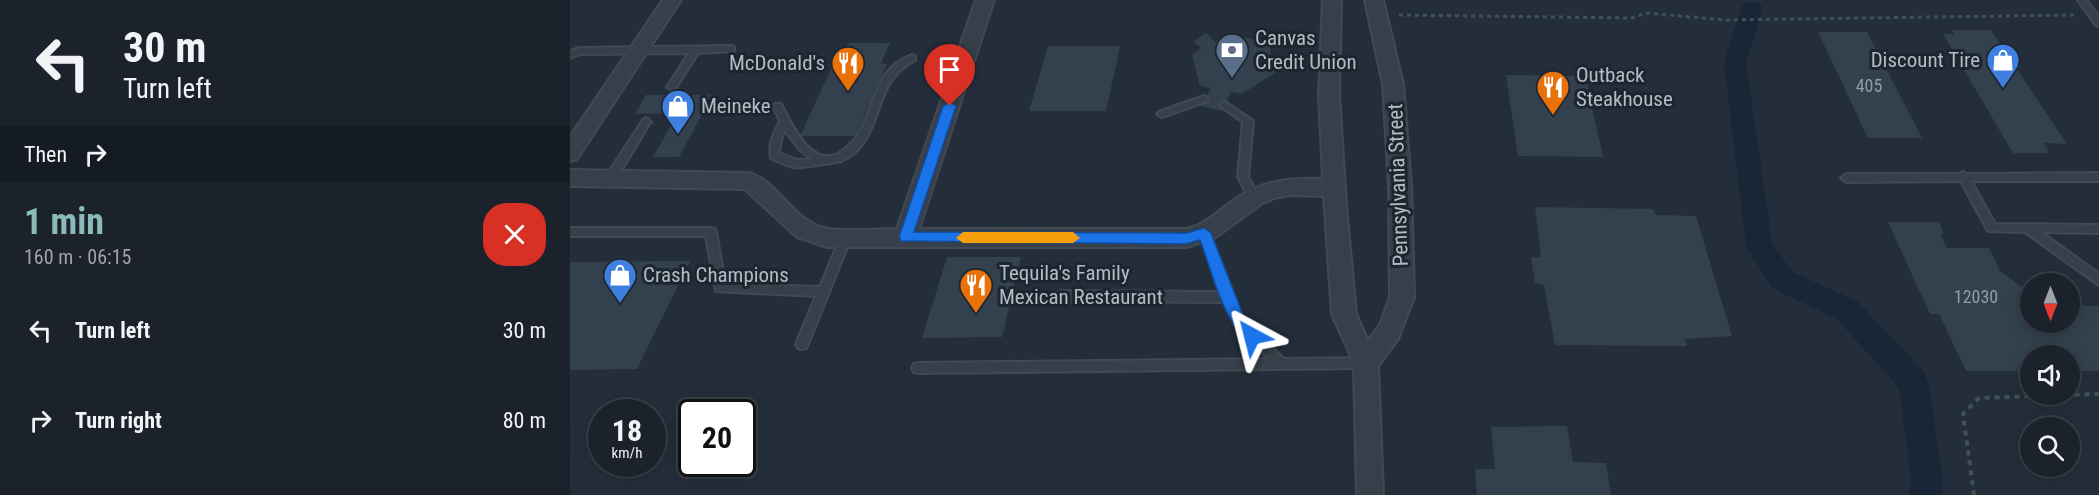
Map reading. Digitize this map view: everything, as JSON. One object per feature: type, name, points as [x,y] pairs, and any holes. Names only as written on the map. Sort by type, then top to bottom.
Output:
[{"type":"street","points":[[570,153],[672,0]]},
{"type":"street","points":[[905,237],[986,0]]},
{"type":"street","points":[[1332,0],[1329,93],[1334,188],[1344,314],[1366,363],[1370,495]]},
{"type":"street","name":"Pennsylvania Street","points":[[1366,363],[1390,331],[1402,297],[1400,185],[1393,84],[1375,8]]},
{"type":"street","points":[[570,178],[748,181],[769,196],[809,235],[846,237],[1186,238],[1204,233],[1254,197],[1278,188],[1334,188]]},
{"type":"lane","points":[[2082,0],[2097,20]]},
{"type":"lane","points":[[672,87],[696,49]]},
{"type":"lane","points":[[570,55],[579,51],[731,49]]},
{"type":"lane","points":[[784,123],[776,139],[774,154],[790,163],[804,166],[823,160],[837,159],[855,149],[864,135],[886,80],[896,68],[912,58]]},
{"type":"lane","points":[[1162,114],[1204,99]]},
{"type":"lane","points":[[1225,105],[1248,122],[1243,177],[1254,197]]},
{"type":"lane","points":[[778,106],[784,123],[811,154],[823,160]]},
{"type":"lane","points":[[611,178],[646,122]]},
{"type":"lane","points":[[1963,177],[1992,228],[2099,229]]},
{"type":"lane","points":[[1846,178],[2099,177]]},
{"type":"lane","points":[[2027,228],[2099,280]]},
{"type":"lane","points":[[570,232],[711,232],[720,288],[823,292]]},
{"type":"lane","points":[[1204,233],[1238,321],[1281,364]]},
{"type":"lane","points":[[802,344],[846,237]]},
{"type":"lane","points":[[1060,296],[1229,297]]},
{"type":"lane","points":[[918,368],[1366,363]]},
{"type":"path","points":[[1375,8],[1632,18],[1646,13],[1725,20],[2060,15],[2097,20]]},
{"type":"path","points":[[1974,495],[1963,414],[1979,398],[2099,394]]},
{"type":"building","name":"Discount Tire","points":[[1952,30],[1991,30],[2067,144],[2044,143],[2049,153],[2013,153],[1943,34],[1954,34]]},
{"type":"building","points":[[1818,32],[1867,32],[1922,138],[1868,138]]},
{"type":"building","name":"Canvas Credit Union","points":[[1206,33],[1215,42],[1226,34],[1268,42],[1276,72],[1242,94],[1231,92],[1222,111],[1200,106],[1211,88],[1200,86],[1192,55],[1202,48],[1193,42]]},
{"type":"building","name":"McDonald's","points":[[848,43],[890,43],[881,63],[887,64],[856,136],[800,136],[837,56],[843,56]]},
{"type":"building","points":[[1048,46],[1120,46],[1106,111],[1029,111]]},
{"type":"building","name":"Outback Steakhouse","points":[[1506,75],[1585,76],[1603,157],[1518,156]]},
{"type":"building","name":"Meineke","points":[[646,95],[713,95],[679,157],[653,157],[678,113],[635,114]]},
{"type":"building","points":[[1535,207],[1653,209],[1656,215],[1696,216],[1732,336],[1685,339],[1687,346],[1555,345],[1544,285],[1535,283],[1531,258],[1541,257]]},
{"type":"building","points":[[1888,222],[1939,222],[1944,234],[1940,234],[1947,248],[1989,248],[2000,271],[2020,286],[2020,333],[2080,333],[2080,301],[2083,306],[2099,306],[2099,371],[2080,371],[2080,345],[2020,345],[2020,371],[1966,371],[1939,314],[1930,314]]},
{"type":"building","points":[[947,257],[1021,257],[1002,337],[922,338]]},
{"type":"building","name":"Crash Champions","points":[[690,261],[637,369],[570,370],[570,262]]},
{"type":"building","points":[[1567,426],[1573,462],[1606,463],[1611,495],[1477,495],[1475,469],[1495,469],[1491,427]]},
{"type":"waterway","points":[[1752,9],[1735,63],[1759,246],[1782,280],[1847,310],[1913,382],[1927,478],[1925,495]]},
{"type":"slow traffic","points":[[963,238],[1073,238]]},
{"type":"place","name":"Canvas Credit Union","points":[[1232,79]]},
{"type":"place","name":"Discount Tire","points":[[2003,89]]},
{"type":"place","name":"McDonald's","points":[[848,92]]},
{"type":"place","name":"Outback Steakhouse","points":[[1553,116]]},
{"type":"place","name":"Meineke","points":[[678,135]]},
{"type":"place","name":"Crash Champions","points":[[620,304]]},
{"type":"place","name":"Tequila's Family Mexican Restaurant","points":[[976,314]]},
{"type":"route","points":[[950,106],[905,237],[1186,238],[1204,233],[1238,321],[1252,336]]}]
